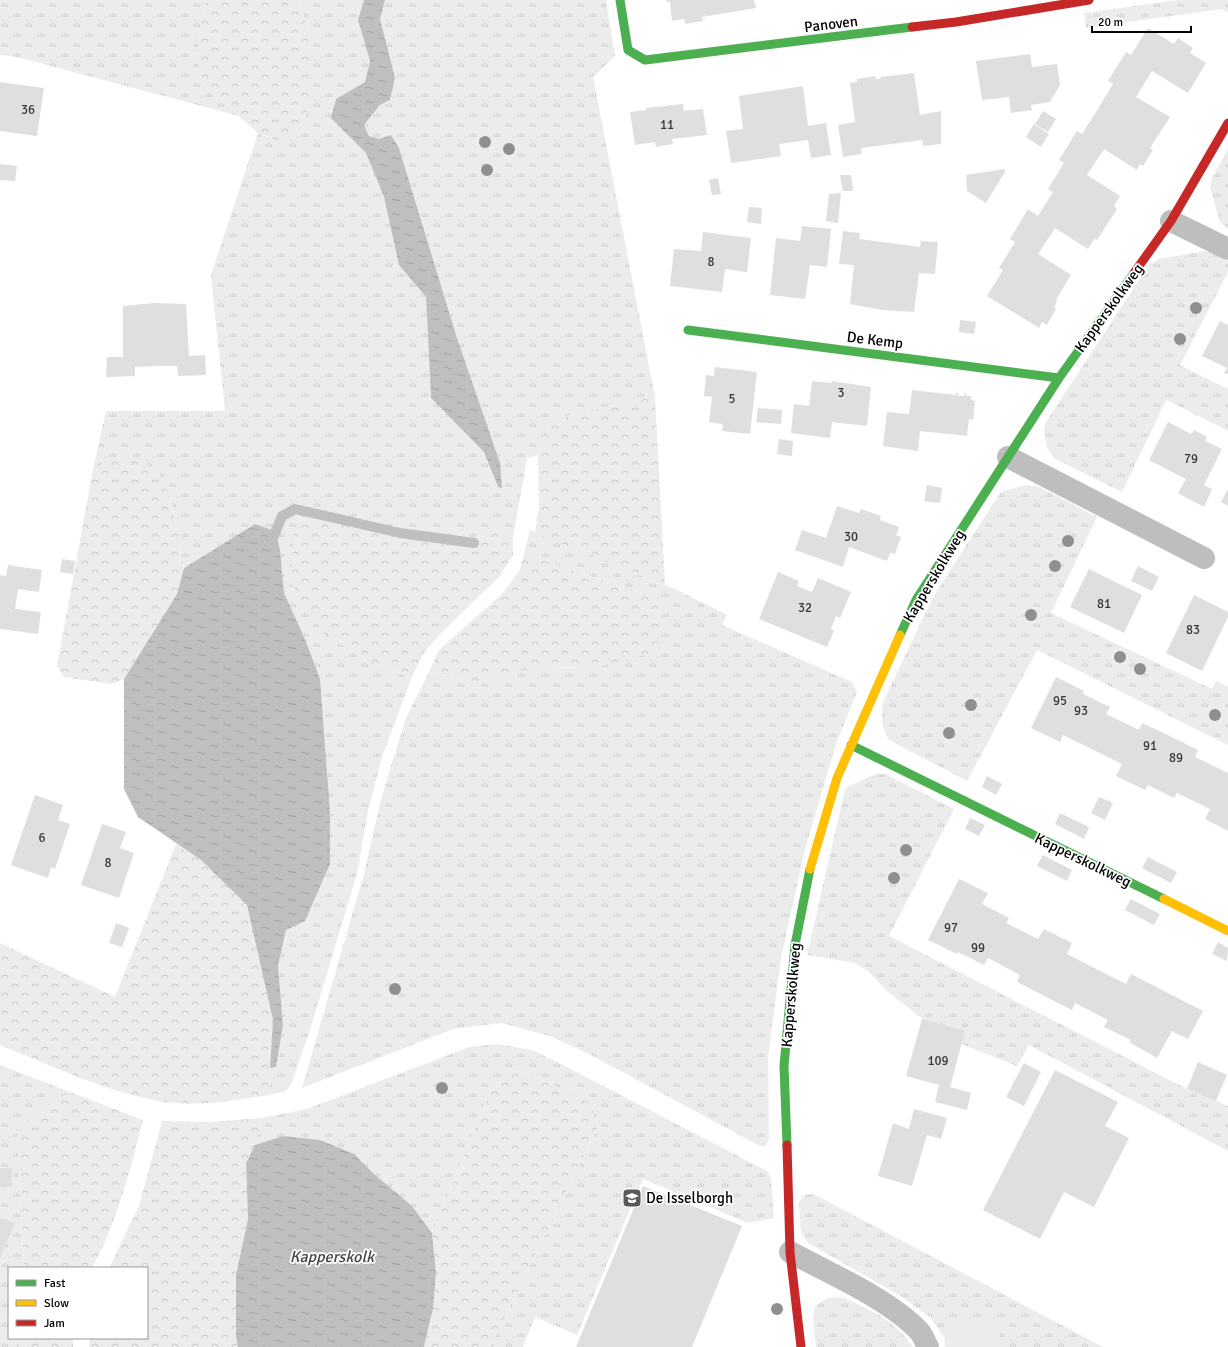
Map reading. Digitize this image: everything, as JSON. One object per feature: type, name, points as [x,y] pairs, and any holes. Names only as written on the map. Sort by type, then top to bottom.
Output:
[{"type":"street","name":"Panoven","points":[[620,0],[628,50],[645,60],[956,22],[1089,0]]},
{"type":"street","name":"Kapperskolkweg","points":[[801,1347],[790,1252],[784,1066],[795,945],[812,861],[837,778],[916,600],[1059,378],[1171,221],[1228,123]]},
{"type":"street","points":[[1171,221],[1228,249]]},
{"type":"street","name":"De Kemp","points":[[688,330],[1059,378]]},
{"type":"street","points":[[1008,457],[1204,558]]},
{"type":"street","name":"Kapperskolkweg","points":[[851,745],[1228,932]]},
{"type":"street","points":[[790,1252],[848,1283],[901,1315],[920,1332],[928,1347]]},
{"type":"green space","points":[[0,0],[206,0],[196,59],[205,86],[239,116],[17,57],[0,55]]},
{"type":"green space","points":[[206,0],[298,0],[310,33],[306,125],[285,143],[258,133],[205,86],[196,59]]},
{"type":"green space","points":[[298,0],[364,0],[358,20],[370,61],[365,82],[336,99],[332,118],[366,153],[384,197],[399,265],[426,297],[431,398],[484,452],[498,487],[500,463],[457,338],[399,148],[369,136],[364,125],[380,105],[390,100],[385,40],[380,19],[385,0],[606,0],[615,56],[593,77],[655,397],[571,414],[548,429],[538,455],[527,458],[513,538],[504,532],[482,532],[474,543],[400,533],[334,517],[367,662],[412,677],[382,757],[368,811],[357,873],[309,1033],[291,1084],[286,1091],[269,1095],[270,1068],[276,1067],[283,1025],[278,966],[286,930],[305,921],[320,679],[305,639],[284,593],[280,550],[255,524],[184,568],[171,498],[103,463],[92,475],[106,411],[225,411],[211,275],[258,133],[285,143],[310,33]]},
{"type":"green space","points":[[1179,0],[1228,0],[1228,13],[1222,9],[1086,28],[1084,13]]},
{"type":"green space","points":[[1228,149],[1228,229],[1220,222],[1210,188],[1211,180]]},
{"type":"green space","points":[[1204,251],[1211,252],[1228,261],[1228,272],[1180,365],[1228,389],[1228,431],[1166,400],[1122,492],[1055,459],[1047,448],[1044,431],[1046,422],[1149,265],[1159,259]]},
{"type":"green space","points":[[655,397],[665,585],[535,533],[539,508],[538,455],[548,429],[571,414]]},
{"type":"green space","points":[[133,460],[156,468],[171,498],[184,568],[177,594],[124,679],[111,684],[64,677],[57,666],[92,475],[103,463]]},
{"type":"green space","points":[[1027,485],[1039,487],[1097,517],[1051,613],[1212,689],[1216,681],[1228,687],[1228,745],[1037,650],[967,781],[889,740],[884,731],[882,722],[883,702],[933,597],[1000,493]]},
{"type":"green space","points":[[334,517],[400,533],[474,543],[482,532],[504,532],[513,538],[513,555],[500,576],[440,634],[423,654],[412,677],[367,662],[319,630],[292,584],[293,533],[303,520]]},
{"type":"green space","points":[[530,530],[677,590],[727,615],[722,625],[852,682],[857,692],[835,747],[805,849],[781,958],[768,1058],[769,1139],[766,1146],[760,1146],[589,1054],[550,1036],[502,1023],[453,1029],[302,1088],[364,874],[381,799],[406,718],[429,672],[475,682],[536,668],[597,667],[643,594],[524,554]]},
{"type":"green space","points":[[524,554],[643,594],[666,610],[655,652],[597,667],[536,668],[475,682],[429,672],[439,650],[501,595],[520,570]]},
{"type":"green space","points":[[876,774],[885,774],[954,809],[889,936],[1187,1089],[1228,1106],[1228,1151],[1029,1045],[1017,1066],[954,1041],[929,1024],[887,991],[869,972],[855,963],[807,955],[845,790],[849,786]]},
{"type":"green space","points":[[176,844],[201,860],[247,905],[273,1020],[269,1095],[191,1104],[166,1102],[125,1093],[103,1086],[0,1045],[0,943],[115,997]]},
{"type":"green space","points":[[497,1044],[532,1050],[767,1171],[771,1178],[774,1218],[748,1223],[643,1179],[577,1335],[535,1317],[523,1347],[494,1347],[495,1337],[598,1127],[589,1103],[549,1083],[518,1071],[491,1089],[432,1233],[412,1206],[374,1174],[354,1154],[283,1136],[255,1145],[261,1118],[307,1109],[469,1047]]},
{"type":"green space","points":[[0,1065],[70,1092],[17,1127],[24,1267],[8,1267],[8,1339],[18,1339],[16,1347],[0,1347]]},
{"type":"green space","points":[[518,1071],[549,1083],[590,1103],[598,1127],[495,1337],[494,1347],[424,1347],[431,1317],[436,1273],[432,1233],[491,1089]]},
{"type":"green space","points":[[70,1092],[143,1120],[128,1177],[116,1214],[109,1233],[93,1267],[24,1267],[17,1127]]},
{"type":"green space","points":[[261,1118],[255,1145],[246,1163],[248,1219],[236,1275],[236,1337],[238,1347],[89,1347],[90,1339],[148,1339],[148,1267],[109,1267],[139,1206],[162,1121],[210,1122]]},
{"type":"green space","points":[[812,1194],[1103,1347],[945,1347],[944,1337],[930,1317],[899,1295],[808,1243],[801,1233],[799,1202],[804,1195]]},
{"type":"green space","points":[[841,1297],[871,1311],[890,1323],[899,1330],[913,1347],[816,1347],[813,1318],[815,1306],[828,1298]]},
{"type":"green space","points":[[963,1317],[995,1324],[1000,1334],[998,1347],[951,1347],[946,1342],[945,1330],[953,1319]]},
{"type":"green space","points":[[18,1339],[73,1339],[73,1347],[16,1347]]},
{"type":"water","points":[[364,0],[385,0],[380,19],[395,78],[390,100],[380,105],[364,125],[369,136],[379,139],[391,135],[399,148],[457,338],[500,463],[502,488],[498,487],[484,452],[431,398],[426,297],[399,265],[384,197],[366,153],[331,118],[336,99],[365,82],[370,61],[358,20]]},
{"type":"water","points":[[255,524],[275,531],[280,550],[284,593],[305,639],[320,679],[330,813],[330,864],[305,921],[286,930],[278,966],[283,1025],[276,1067],[270,1068],[273,1020],[247,905],[201,860],[138,817],[124,789],[124,679],[177,594],[184,568]]},
{"type":"water","name":"Kapperskolk","points":[[283,1136],[320,1140],[354,1154],[374,1174],[412,1206],[432,1233],[436,1273],[433,1308],[424,1347],[238,1347],[236,1337],[236,1275],[248,1219],[246,1163],[255,1145]]},
{"type":"building","points":[[666,0],[754,0],[756,8],[702,17],[703,21],[685,24],[684,19],[672,21],[670,2],[667,2]]},
{"type":"building","points":[[1148,28],[1174,44],[1178,38],[1193,48],[1190,53],[1206,63],[1188,93],[1152,71],[1136,97],[1170,117],[1150,148],[1153,150],[1143,166],[1140,164],[1137,170],[1104,149],[1087,175],[1120,196],[1114,206],[1117,209],[1097,240],[1095,238],[1088,249],[1055,228],[1038,254],[1071,275],[1056,300],[1057,301],[1054,307],[1056,309],[1047,325],[1042,322],[1039,328],[987,296],[1003,270],[999,268],[1015,242],[1010,239],[1028,209],[1038,216],[1053,192],[1048,189],[1064,163],[1059,160],[1077,131],[1082,134],[1098,109],[1113,84],[1108,81],[1126,52],[1131,55]]},
{"type":"building","points":[[1030,54],[1032,67],[1057,64],[1060,85],[1050,102],[1031,105],[1032,110],[1011,113],[1009,97],[982,100],[976,61]]},
{"type":"building","points":[[914,73],[920,115],[941,111],[941,144],[923,146],[922,140],[861,148],[862,154],[843,157],[838,125],[855,122],[850,83],[857,82],[857,79],[875,76],[876,79],[881,79],[880,77]]},
{"type":"building","points":[[0,82],[44,88],[37,136],[0,131]]},
{"type":"building","points":[[803,86],[808,126],[826,123],[831,155],[811,158],[808,140],[779,144],[781,156],[731,163],[726,131],[743,129],[739,96]]},
{"type":"building","points":[[683,104],[684,111],[703,109],[707,135],[672,139],[673,144],[656,147],[655,142],[635,145],[630,112],[646,110],[646,108]]},
{"type":"building","points":[[1043,111],[1056,119],[1048,132],[1035,124]]},
{"type":"building","points":[[1034,124],[1049,134],[1041,147],[1026,137]]},
{"type":"building","points":[[0,164],[17,166],[15,181],[0,180]]},
{"type":"building","points":[[1005,169],[1005,172],[986,203],[967,191],[966,175]]},
{"type":"building","points":[[840,175],[851,175],[853,191],[843,191]]},
{"type":"building","points":[[718,178],[721,194],[712,195],[709,180]]},
{"type":"building","points":[[841,193],[838,223],[826,221],[829,194]]},
{"type":"building","points":[[749,207],[762,208],[761,224],[747,222]]},
{"type":"building","points":[[802,226],[831,229],[827,267],[810,265],[805,299],[770,295],[776,238],[800,241]]},
{"type":"building","points":[[843,231],[860,233],[859,239],[920,247],[921,241],[938,242],[935,274],[919,273],[914,312],[882,310],[850,304],[854,265],[839,264]]},
{"type":"building","points":[[703,232],[751,238],[747,272],[725,269],[722,292],[670,286],[674,249],[701,251]]},
{"type":"building","points":[[154,303],[186,304],[189,356],[205,355],[206,375],[178,376],[177,366],[156,366],[135,367],[135,376],[106,377],[107,357],[123,357],[123,306]]},
{"type":"building","points":[[960,320],[976,322],[974,334],[959,332]]},
{"type":"building","points":[[1220,321],[1228,325],[1228,373],[1226,374],[1224,373],[1227,368],[1202,356]]},
{"type":"building","points":[[715,367],[757,372],[750,434],[722,431],[723,424],[709,422],[712,397],[704,396],[706,375],[714,376]]},
{"type":"building","points":[[812,381],[832,383],[832,381],[871,387],[867,426],[832,422],[830,438],[791,433],[794,404],[809,406]]},
{"type":"building","points":[[912,390],[956,395],[956,393],[958,393],[958,396],[964,396],[965,393],[967,394],[966,396],[971,396],[971,400],[975,401],[973,420],[969,419],[967,436],[920,431],[918,451],[883,446],[887,412],[909,414]]},
{"type":"building","points":[[758,408],[782,410],[781,424],[756,422]]},
{"type":"building","points":[[1168,422],[1191,434],[1194,430],[1207,437],[1205,441],[1222,449],[1204,485],[1212,489],[1204,507],[1178,493],[1186,479],[1149,460]]},
{"type":"building","points":[[779,439],[793,441],[792,456],[777,454]]},
{"type":"building","points":[[927,485],[942,488],[940,503],[924,501]]},
{"type":"building","points":[[1228,489],[1228,506],[1221,502]]},
{"type":"building","points":[[837,506],[859,513],[861,509],[881,516],[880,520],[899,527],[896,535],[901,537],[895,554],[890,553],[887,561],[849,547],[843,567],[795,550],[802,530],[826,538]]},
{"type":"building","points":[[62,559],[75,561],[73,574],[60,572]]},
{"type":"building","points":[[8,565],[42,570],[39,592],[18,589],[15,609],[41,612],[38,634],[0,629],[0,575],[6,576]]},
{"type":"building","points":[[1138,566],[1159,577],[1152,591],[1131,581]]},
{"type":"building","points":[[1089,569],[1142,595],[1124,633],[1070,607]]},
{"type":"building","points":[[778,572],[799,581],[797,586],[812,592],[818,578],[851,592],[840,618],[836,616],[831,629],[834,631],[827,647],[759,619]]},
{"type":"building","points":[[1194,595],[1228,612],[1228,617],[1202,671],[1166,653]]},
{"type":"building","points":[[1056,677],[1084,691],[1083,694],[1110,707],[1106,714],[1139,730],[1142,723],[1170,736],[1198,750],[1195,757],[1228,773],[1228,831],[1205,819],[1210,809],[1177,793],[1174,798],[1148,785],[1145,790],[1116,776],[1122,764],[1063,735],[1060,742],[1031,728]]},
{"type":"building","points":[[987,776],[1002,784],[996,795],[982,787]]},
{"type":"building","points":[[35,795],[63,805],[58,820],[70,824],[55,869],[51,867],[48,878],[11,865]]},
{"type":"building","points":[[1099,797],[1113,803],[1105,820],[1091,813]]},
{"type":"building","points":[[1060,813],[1089,827],[1084,839],[1055,824]]},
{"type":"building","points":[[970,818],[985,825],[979,836],[965,829]]},
{"type":"building","points":[[102,824],[126,832],[120,848],[134,853],[119,898],[81,885]]},
{"type":"building","points":[[1043,855],[1072,870],[1067,881],[1037,866]]},
{"type":"building","points":[[1148,857],[1177,872],[1171,883],[1142,868]]},
{"type":"building","points":[[959,879],[988,893],[982,904],[1009,918],[1006,923],[1038,939],[1044,929],[1072,943],[1067,954],[1126,984],[1131,974],[1203,1011],[1188,1039],[1171,1031],[1170,1037],[1169,1036],[1157,1058],[1129,1042],[1131,1040],[1104,1027],[1108,1020],[1075,1003],[1072,1010],[1017,982],[1020,975],[988,958],[984,965],[958,952],[957,954],[928,940]]},
{"type":"building","points":[[1131,899],[1160,914],[1154,925],[1125,910]]},
{"type":"building","points":[[116,923],[129,928],[122,947],[109,943]]},
{"type":"building","points":[[1218,942],[1228,948],[1227,961],[1212,954]]},
{"type":"building","points":[[922,1019],[965,1031],[950,1087],[971,1093],[967,1110],[935,1102],[939,1085],[906,1076]]},
{"type":"building","points":[[1198,1062],[1227,1075],[1216,1101],[1187,1089]]},
{"type":"building","points":[[1024,1063],[1041,1072],[1024,1106],[1006,1097]]},
{"type":"building","points":[[1055,1070],[1118,1102],[1105,1126],[1129,1138],[1094,1207],[1064,1192],[1040,1239],[983,1210]]},
{"type":"building","points":[[914,1109],[947,1118],[941,1139],[927,1135],[912,1186],[878,1176],[893,1123],[909,1129]]},
{"type":"building","points":[[0,1168],[12,1168],[12,1186],[0,1186]]},
{"type":"building","points":[[643,1186],[742,1226],[692,1347],[576,1347]]},
{"type":"building","points":[[1,1218],[15,1223],[0,1258],[0,1220]]},
{"type":"waterway","points":[[271,543],[282,516],[295,509],[400,533],[474,543]]},
{"type":"traffic: fast","points":[[620,0],[628,50],[645,60],[912,27]]},
{"type":"traffic: fast","points":[[900,635],[916,600],[1059,378],[1134,273]]},
{"type":"traffic: fast","points":[[688,330],[1059,378]]},
{"type":"traffic: fast","points":[[851,745],[1164,899]]},
{"type":"traffic: fast","points":[[787,1145],[784,1066],[795,945],[810,869]]},
{"type":"traffic: slow","points":[[810,869],[837,778],[900,635]]},
{"type":"traffic: slow","points":[[1164,899],[1228,931]]},
{"type":"traffic: jam","points":[[912,27],[956,22],[1089,0]]},
{"type":"traffic: jam","points":[[1134,273],[1171,221],[1228,123]]},
{"type":"traffic: jam","points":[[787,1145],[790,1252],[801,1347]]},
{"type":"place","name":"De Isselborgh","points":[[632,1198]]}]
